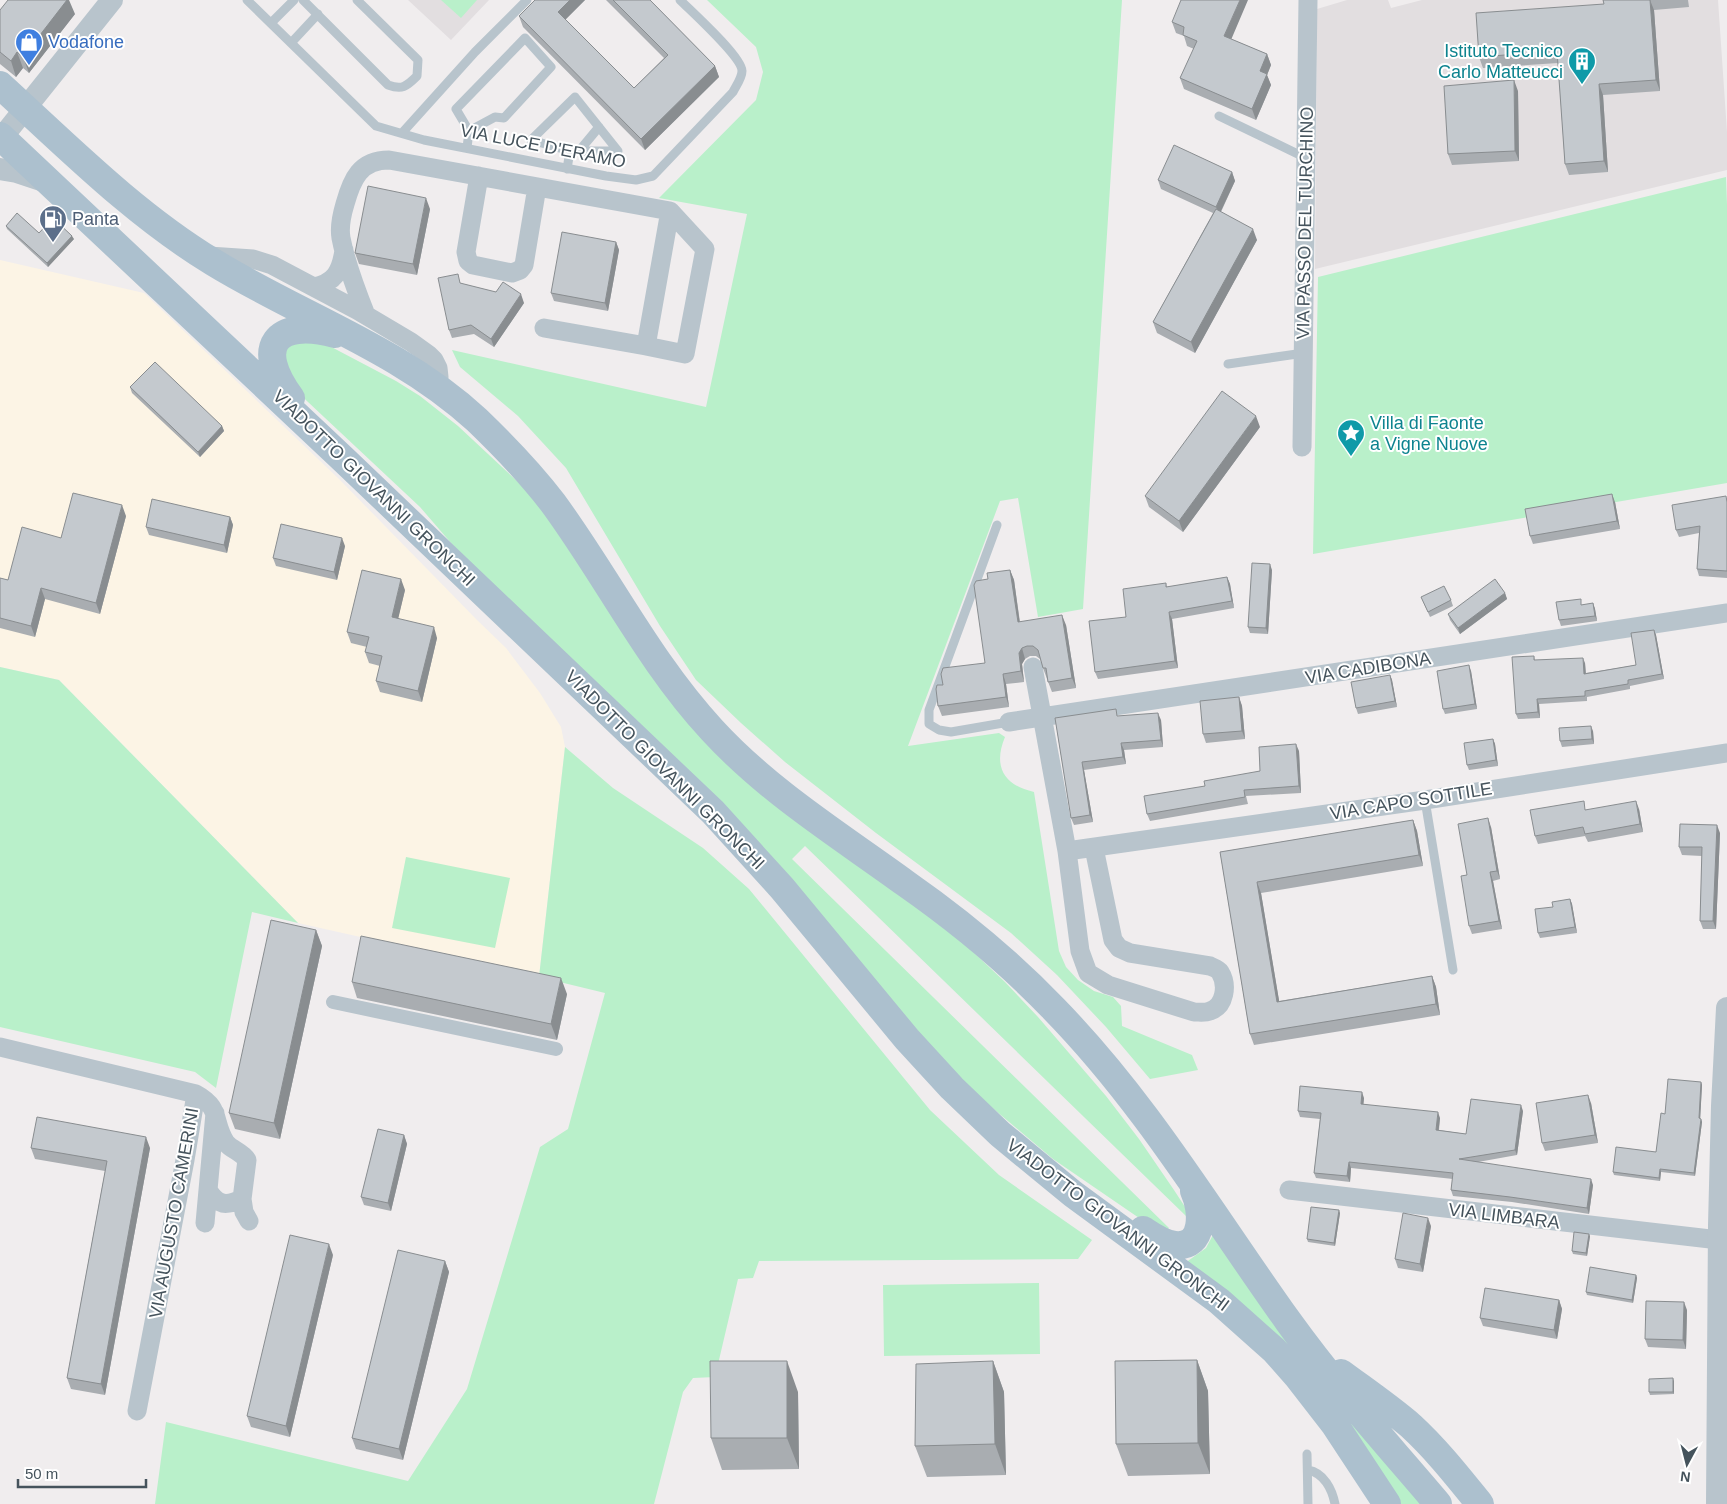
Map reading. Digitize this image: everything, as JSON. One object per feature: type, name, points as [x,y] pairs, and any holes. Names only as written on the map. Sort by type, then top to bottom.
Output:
[{"type":"main road","points":[[0,84],[122,195],[167,231],[232,273],[381,352],[437,388],[474,417],[501,443],[531,476],[567,524],[662,669],[688,703],[726,746],[791,802],[921,894],[1013,969],[1082,1039],[1125,1089],[1157,1131],[1307,1348],[1438,1504]]},
{"type":"main road","name":"VIADOTTO GIOVANNI GRONCHI","points":[[1,138],[343,459],[713,812],[761,863],[895,1025],[952,1088],[1000,1134],[1072,1194],[1205,1290],[1260,1337],[1314,1397],[1358,1458],[1387,1504]]},
{"type":"main road","points":[[343,459],[298,408],[281,384],[271,356],[274,343],[277,338],[288,332],[311,329],[343,336],[381,352]]},
{"type":"main road","points":[[1072,1194],[1168,1244],[1178,1246],[1188,1244],[1196,1236],[1200,1222],[1200,1210],[1196,1197],[1157,1131]]},
{"type":"main road","points":[[1307,1348],[1396,1413],[1443,1460],[1480,1504]]},
{"type":"main road","points":[[1358,1458],[1372,1504]]},
{"type":"street","points":[[1,138],[112,0]]},
{"type":"street","name":"VIA PASSO DEL TURCHINO","points":[[1302,446],[1308,0]]},
{"type":"street","points":[[366,315],[353,280],[341,236],[341,222],[351,183],[358,173],[372,163],[389,160],[670,211],[705,249],[685,354],[544,328]]},
{"type":"street","points":[[0,169],[50,183]]},
{"type":"street","points":[[479,176],[466,252],[468,261],[473,265],[502,271],[512,272],[520,270],[524,265],[537,187]]},
{"type":"street","points":[[646,346],[670,211]]},
{"type":"street","points":[[313,287],[326,283],[334,277],[341,266],[345,249]]},
{"type":"street","points":[[202,255],[254,259],[272,265],[366,315],[411,342],[434,360],[439,377],[437,388]]},
{"type":"street","name":"VIA CADIBONA","points":[[1009,722],[1727,613]]},
{"type":"street","points":[[1033,667],[1067,851],[1080,950],[1088,973],[1108,985],[1194,1012],[1203,1013],[1219,1006],[1223,998],[1224,989],[1223,978],[1219,970],[1210,966],[1130,953],[1114,944],[1094,848]]},
{"type":"street","name":"VIA CAPO SOTTILE","points":[[1067,851],[1425,800],[1727,753]]},
{"type":"street","points":[[332,1002],[556,1049]]},
{"type":"street","points":[[1721,1492],[1722,1106],[1727,1021]]},
{"type":"street","name":"VIA AUGUSTO CAMERINI","points":[[0,1047],[196,1094],[138,1411]]},
{"type":"street","points":[[196,1094],[209,1103],[215,1113],[226,1142],[247,1160],[242,1199],[244,1212],[249,1221]]},
{"type":"street","points":[[205,1223],[215,1113]]},
{"type":"street","points":[[208,1190],[221,1203],[232,1204],[242,1199]]},
{"type":"street","name":"VIA LIMBARA","points":[[1289,1190],[1721,1230]]},
{"type":"lane","name":"VIA LUCE D'ERAMO","points":[[247,0],[376,126],[424,140],[568,169],[636,180],[654,176],[732,92],[739,82],[742,70],[737,57],[680,0]]},
{"type":"lane","points":[[271,23],[294,0]]},
{"type":"lane","points":[[303,0],[388,85],[399,88],[409,84],[417,76],[418,60],[357,0]]},
{"type":"lane","points":[[402,133],[475,52],[527,0]]},
{"type":"lane","points":[[291,43],[318,14]]},
{"type":"lane","points":[[468,148],[469,131],[456,108],[525,38],[551,67],[504,118],[495,117],[469,131]]},
{"type":"lane","points":[[575,97],[618,151],[574,151],[531,140],[575,97]]},
{"type":"lane","points":[[1219,116],[1306,158]]},
{"type":"lane","points":[[568,169],[574,151],[599,127]]},
{"type":"lane","points":[[1228,364],[1304,352]]},
{"type":"lane","points":[[998,525],[929,710],[929,724],[939,730],[951,732],[1009,722]]},
{"type":"lane","points":[[1425,800],[1453,970]]},
{"type":"lane","points":[[1307,1454],[1308,1504]]},
{"type":"lane","points":[[1308,1470],[1315,1471],[1329,1486],[1335,1504]]},
{"type":"shaded area","points":[[408,0],[489,0],[451,40]]},
{"type":"shaded area","points":[[1347,0],[1388,0],[1391,8],[1422,0],[1718,0],[1727,132],[1727,170],[1315,269],[1317,9]]},
{"type":"shaded area","points":[[0,260],[144,293],[339,479],[506,648],[540,693],[561,727],[565,747],[539,977],[298,923],[59,680],[0,667]]},
{"type":"green space","points":[[441,0],[477,0],[461,18]]},
{"type":"green space","points":[[707,0],[1122,0],[1083,609],[1038,617],[1018,498],[1000,501],[908,746],[999,733],[1005,737],[1000,757],[1003,773],[1015,785],[1034,792],[1059,951],[1066,967],[1078,980],[1094,991],[1113,997],[1121,1006],[1122,1026],[1192,1055],[1198,1070],[1150,1079],[1106,1027],[1057,975],[1011,933],[876,833],[785,762],[696,680],[660,626],[566,468],[518,416],[460,367],[452,350],[706,407],[747,214],[659,198],[756,100],[763,72],[756,47]]},
{"type":"green space","points":[[1726,177],[1727,483],[1313,554],[1318,277]]},
{"type":"green space","points":[[320,341],[396,381],[420,396],[458,426],[533,496],[639,653],[952,932],[1005,982],[1106,1096],[1139,1139],[1174,1190],[1187,1210],[1186,1216],[805,846],[792,859],[1169,1228],[1161,1233],[1053,1159],[964,1084],[464,558],[420,507],[292,387],[277,364],[283,342]]},
{"type":"green space","points":[[0,667],[59,680],[298,923],[252,912],[216,1088],[195,1072],[0,1027]]},
{"type":"green space","points":[[565,747],[613,788],[703,848],[749,889],[930,1110],[999,1175],[1092,1240],[1078,1259],[759,1261],[753,1278],[738,1279],[715,1377],[693,1378],[683,1392],[654,1504],[155,1504],[166,1422],[408,1481],[467,1389],[540,1147],[568,1129],[605,993],[539,977]]},
{"type":"green space","points":[[406,857],[510,878],[495,948],[392,928]]},
{"type":"green space","points":[[1215,1231],[1426,1504],[1399,1504],[1185,1263],[1206,1248]]},
{"type":"green space","points":[[1039,1283],[1040,1354],[884,1356],[883,1285]]},
{"type":"building","points":[[8,0],[67,0],[23,57],[17,52],[11,61],[0,52],[0,10]]},
{"type":"building","points":[[535,0],[570,0],[558,12],[634,88],[668,55],[613,0],[650,0],[715,66],[641,139],[519,16]]},
{"type":"building","points":[[1181,0],[1240,0],[1224,36],[1267,54],[1260,71],[1267,74],[1252,109],[1180,78],[1197,41],[1183,35],[1184,27],[1172,22]]},
{"type":"building","name":"Istituto Tecnico Carlo Matteucci","points":[[1603,0],[1650,0],[1656,80],[1599,84],[1604,161],[1565,164],[1557,51],[1479,57],[1476,13],[1604,4]]},
{"type":"building","points":[[1514,80],[1515,151],[1448,154],[1444,86]]},
{"type":"building","points":[[1174,145],[1232,172],[1216,207],[1158,180]]},
{"type":"building","points":[[368,186],[426,198],[413,264],[355,253]]},
{"type":"building","points":[[1216,209],[1253,229],[1191,342],[1153,322]]},
{"type":"building","points":[[17,213],[39,233],[53,218],[72,236],[47,263],[6,226]]},
{"type":"building","points":[[562,232],[616,242],[605,303],[551,293]]},
{"type":"building","points":[[458,274],[460,283],[496,292],[503,282],[521,294],[491,339],[471,325],[449,330],[438,278]]},
{"type":"building","points":[[155,362],[222,426],[198,452],[130,387]]},
{"type":"building","points":[[1222,391],[1256,416],[1179,521],[1145,496]]},
{"type":"building","points":[[73,493],[122,505],[96,603],[41,588],[31,626],[0,618],[0,578],[8,580],[22,527],[61,538]]},
{"type":"building","points":[[1612,494],[1617,521],[1530,536],[1525,509]]},
{"type":"building","points":[[1726,496],[1727,571],[1697,569],[1700,526],[1676,530],[1672,505]]},
{"type":"building","points":[[152,499],[230,517],[224,545],[146,527]]},
{"type":"building","points":[[281,524],[342,538],[334,572],[273,558]]},
{"type":"building","points":[[1252,563],[1270,564],[1266,628],[1248,627]]},
{"type":"building","points":[[362,570],[401,579],[392,617],[434,627],[418,691],[376,681],[382,656],[365,652],[369,637],[347,632]]},
{"type":"building","points":[[1010,570],[1018,622],[1062,615],[1072,678],[1048,682],[1046,668],[1043,668],[1038,650],[1033,646],[1027,646],[1022,648],[1019,653],[1021,671],[1003,674],[1006,697],[938,706],[936,689],[937,685],[943,685],[941,674],[943,668],[985,663],[974,585],[976,581],[988,579],[987,573]]},
{"type":"building","points":[[1227,577],[1232,601],[1169,612],[1175,661],[1095,672],[1089,621],[1126,617],[1123,589],[1166,583],[1166,587]]},
{"type":"building","points":[[1495,579],[1505,593],[1458,628],[1448,614]]},
{"type":"building","points":[[1444,586],[1451,600],[1428,612],[1421,597]]},
{"type":"building","points":[[1581,599],[1581,605],[1593,603],[1595,616],[1559,620],[1556,602]]},
{"type":"building","points":[[1654,630],[1662,674],[1628,680],[1628,684],[1585,691],[1585,696],[1537,699],[1538,712],[1516,714],[1512,657],[1534,656],[1534,660],[1583,658],[1584,674],[1636,665],[1631,633]]},
{"type":"building","points":[[1469,665],[1475,704],[1443,709],[1437,671]]},
{"type":"building","points":[[1390,675],[1395,701],[1356,708],[1351,682]]},
{"type":"building","points":[[1239,697],[1242,731],[1203,734],[1200,701]]},
{"type":"building","points":[[1116,709],[1117,716],[1158,713],[1161,740],[1121,743],[1123,757],[1082,762],[1090,815],[1071,818],[1055,718]]},
{"type":"building","points":[[1591,726],[1592,739],[1560,741],[1559,728]]},
{"type":"building","points":[[1493,739],[1496,760],[1467,765],[1464,743]]},
{"type":"building","points":[[1296,744],[1299,786],[1244,790],[1245,797],[1147,814],[1144,796],[1205,786],[1204,781],[1260,771],[1259,747]]},
{"type":"building","points":[[1584,801],[1585,810],[1636,801],[1640,824],[1585,834],[1583,827],[1535,836],[1530,810]]},
{"type":"building","points":[[1488,818],[1497,871],[1490,872],[1499,921],[1469,926],[1461,876],[1467,875],[1458,824]]},
{"type":"building","points":[[1413,820],[1419,855],[1257,882],[1277,1002],[1432,976],[1436,1004],[1250,1034],[1220,852]]},
{"type":"building","points":[[1680,824],[1717,825],[1713,921],[1700,921],[1702,847],[1679,847]]},
{"type":"building","points":[[1570,899],[1575,927],[1538,933],[1535,909],[1553,907],[1552,902]]},
{"type":"building","points":[[271,920],[316,930],[274,1123],[229,1113]]},
{"type":"building","points":[[361,936],[561,978],[551,1024],[352,982]]},
{"type":"building","points":[[1668,1079],[1701,1082],[1699,1118],[1701,1119],[1694,1173],[1660,1169],[1659,1178],[1613,1172],[1616,1147],[1656,1152],[1661,1113],[1665,1114]]},
{"type":"building","points":[[1300,1086],[1362,1092],[1361,1104],[1438,1112],[1436,1130],[1466,1134],[1471,1099],[1521,1105],[1515,1150],[1459,1159],[1591,1179],[1587,1208],[1451,1190],[1453,1173],[1349,1162],[1347,1176],[1314,1173],[1321,1113],[1298,1111]]},
{"type":"building","points":[[1588,1095],[1595,1135],[1542,1143],[1536,1103]]},
{"type":"building","points":[[37,1117],[146,1137],[101,1384],[67,1378],[107,1161],[31,1148]]},
{"type":"building","points":[[378,1129],[404,1135],[388,1203],[361,1197]]},
{"type":"building","points":[[1311,1207],[1339,1210],[1334,1243],[1307,1239]]},
{"type":"building","points":[[1403,1213],[1428,1218],[1420,1264],[1395,1259]]},
{"type":"building","points":[[1574,1232],[1589,1234],[1586,1253],[1572,1251]]},
{"type":"building","points":[[290,1235],[329,1244],[286,1426],[247,1416]]},
{"type":"building","points":[[398,1250],[445,1261],[399,1449],[352,1438]]},
{"type":"building","points":[[1590,1267],[1636,1275],[1632,1300],[1586,1292]]},
{"type":"building","points":[[1485,1288],[1559,1300],[1554,1330],[1480,1318]]},
{"type":"building","points":[[1646,1301],[1684,1302],[1683,1340],[1645,1339]]},
{"type":"building","points":[[1197,1360],[1198,1443],[1116,1444],[1115,1361]]},
{"type":"building","points":[[710,1361],[787,1361],[787,1438],[711,1438]]},
{"type":"building","points":[[993,1361],[995,1444],[915,1446],[916,1364]]},
{"type":"building","points":[[1673,1378],[1673,1392],[1649,1392],[1649,1379]]},
{"type":"place","name":"Vodafone","points":[[29,66]]},
{"type":"place","name":"Istituto Tecnico Carlo Matteucci","points":[[1582,85]]},
{"type":"place","name":"Panta","points":[[53,243]]},
{"type":"place","name":"Villa di Faonte a Vigne Nuove","points":[[1351,457]]}]
